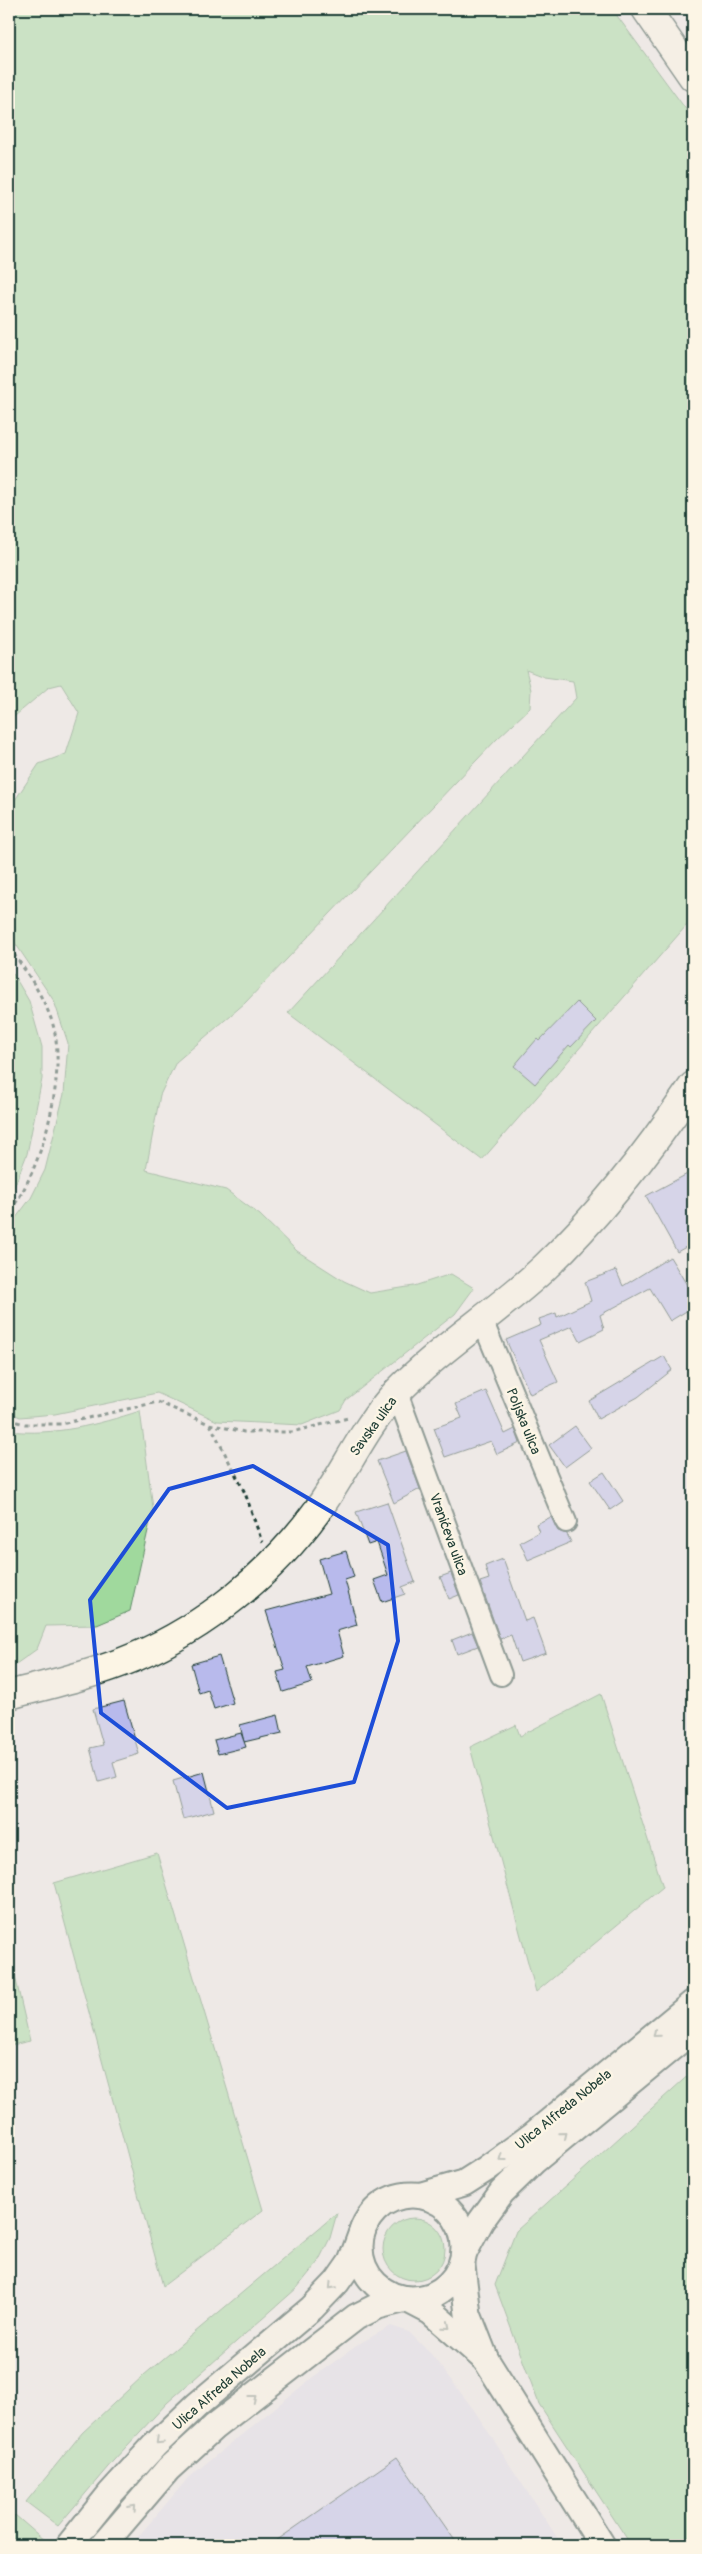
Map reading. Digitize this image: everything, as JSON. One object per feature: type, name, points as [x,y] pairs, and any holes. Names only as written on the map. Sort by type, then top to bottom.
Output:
[{"type":"main road","points":[[646,9],[693,77]]},
{"type":"main road","name":"Savska ulica","points":[[9,1695],[109,1667],[168,1642],[211,1613],[270,1565],[299,1534],[319,1508],[390,1401],[537,1274],[577,1235],[656,1139],[693,1086]]},
{"type":"street","name":"Poljska ulica","points":[[482,1320],[566,1522]]},
{"type":"street","name":"Vranićeva ulica","points":[[390,1401],[500,1676]]},
{"type":"street","name":"Ulica Alfreda Nobela","points":[[422,2195],[464,2183],[486,2169],[533,2135],[693,2003]]},
{"type":"street","name":"Ulica Alfreda Nobela","points":[[463,2258],[481,2221],[502,2192],[534,2161],[693,2030]]},
{"type":"street","points":[[486,2360],[430,2312],[406,2299],[384,2291],[368,2274],[361,2252],[363,2229],[370,2216],[380,2205],[393,2198],[407,2194],[422,2195],[436,2200],[449,2209],[458,2221],[464,2235],[463,2258],[468,2314],[486,2360],[602,2545]]},
{"type":"street","name":"Ulica Alfreda Nobela","points":[[69,2545],[110,2494],[154,2446],[197,2405],[312,2308],[337,2282],[351,2262],[363,2229]]},
{"type":"street","points":[[406,2299],[424,2298],[440,2292],[453,2281],[463,2258]]},
{"type":"street","name":"Ulica Alfreda Nobela","points":[[103,2545],[168,2469],[214,2427],[356,2317],[378,2306],[406,2299]]},
{"type":"path","points":[[9,948],[51,1017],[57,1054],[53,1105],[39,1154],[29,1182],[9,1212]]},
{"type":"path","points":[[9,1420],[25,1424],[61,1424],[158,1402],[210,1424],[244,1432],[292,1432],[390,1401]]},
{"type":"path","points":[[210,1424],[245,1493],[270,1565]]},
{"type":"highlighted area","points":[[253,1466],[388,1545],[398,1641],[354,1782],[227,1808],[101,1713],[90,1600],[169,1489]]},
{"type":"shaded area","points":[[391,2326],[409,2332],[431,2354],[474,2410],[562,2545],[131,2545],[189,2477],[313,2377],[362,2342]]},
{"type":"green space","points":[[9,9],[612,9],[693,119],[693,918],[482,1160],[288,1013],[576,698],[573,681],[544,677],[526,670],[531,690],[530,708],[497,739],[245,1003],[176,1062],[160,1095],[146,1170],[226,1190],[260,1215],[297,1251],[344,1281],[370,1293],[414,1286],[451,1274],[474,1288],[455,1314],[346,1400],[340,1410],[302,1425],[217,1421],[157,1393],[55,1414],[20,1417],[9,1412],[9,1227],[31,1198],[45,1170],[64,1094],[68,1043],[54,1001],[9,934],[9,809],[39,764],[66,754],[79,713],[61,684],[49,687],[9,721]]},
{"type":"green space","points":[[9,967],[29,1001],[42,1047],[42,1079],[27,1154],[9,1200]]},
{"type":"green space","points":[[140,1411],[153,1508],[130,1611],[97,1625],[46,1626],[37,1649],[9,1669],[9,1431],[59,1431],[107,1421]]},
{"type":"green space","points":[[601,1694],[663,1887],[536,1992],[470,1747],[516,1725],[520,1736]]},
{"type":"green space","points":[[157,1853],[263,2210],[163,2286],[54,1883]]},
{"type":"green space","points":[[10,1954],[30,2041],[12,2045],[9,2031]]},
{"type":"green space","points":[[693,2071],[693,2545],[631,2545],[539,2404],[495,2285],[516,2231]]},
{"type":"green space","points":[[337,2213],[330,2238],[318,2262],[297,2288],[167,2403],[113,2461],[58,2526],[26,2502],[82,2433],[144,2375]]},
{"type":"green space","points":[[414,2218],[426,2221],[436,2227],[442,2237],[445,2249],[442,2261],[436,2271],[426,2277],[414,2280],[402,2277],[392,2271],[386,2261],[383,2249],[386,2237],[392,2227],[402,2221]]},
{"type":"green space","points":[[15,2515],[45,2541],[41,2545],[9,2545],[9,2523]]},
{"type":"building","points":[[577,1002],[596,1021],[571,1047],[569,1045],[535,1084],[514,1066],[537,1039],[539,1041]]},
{"type":"building","points":[[693,1171],[693,1243],[677,1252],[646,1196]]},
{"type":"building","points":[[670,1257],[693,1295],[693,1307],[670,1321],[650,1288],[600,1315],[604,1329],[580,1341],[572,1326],[539,1340],[558,1382],[530,1394],[506,1340],[541,1325],[539,1319],[556,1313],[557,1317],[591,1301],[585,1282],[616,1270],[623,1286]]},
{"type":"building","points":[[664,1356],[672,1370],[638,1397],[598,1419],[589,1401]]},
{"type":"building","points":[[486,1391],[505,1434],[515,1429],[520,1443],[497,1454],[491,1441],[445,1457],[434,1428],[462,1418],[456,1404]]},
{"type":"building","points":[[575,1426],[591,1448],[565,1467],[549,1445]]},
{"type":"building","points":[[406,1451],[420,1489],[394,1503],[377,1461]]},
{"type":"building","points":[[604,1472],[623,1501],[610,1510],[590,1481]]},
{"type":"building","points":[[387,1502],[415,1582],[402,1587],[405,1594],[382,1602],[374,1580],[388,1575],[377,1542],[368,1545],[356,1512]]},
{"type":"building","points":[[551,1517],[558,1531],[567,1534],[571,1542],[528,1560],[520,1542],[539,1532],[536,1524]]},
{"type":"building","points":[[346,1551],[354,1577],[345,1580],[357,1625],[337,1631],[344,1656],[307,1667],[312,1683],[283,1692],[277,1672],[285,1670],[266,1611],[329,1594],[319,1559]]},
{"type":"building","points":[[503,1559],[525,1621],[533,1618],[546,1653],[520,1662],[511,1635],[500,1639],[480,1582],[489,1579],[485,1566]]},
{"type":"building","points":[[451,1573],[459,1595],[449,1599],[440,1577]]},
{"type":"building","points":[[472,1632],[478,1646],[457,1654],[452,1640]]},
{"type":"building","points":[[219,1656],[233,1703],[214,1709],[208,1690],[199,1693],[191,1664]]},
{"type":"building","points":[[124,1701],[139,1754],[113,1762],[117,1777],[99,1782],[90,1748],[103,1745],[93,1709]]},
{"type":"building","points":[[278,1715],[282,1733],[244,1742],[240,1725]]},
{"type":"building","points":[[241,1733],[246,1747],[218,1754],[214,1740]]},
{"type":"building","points":[[204,1772],[214,1811],[183,1819],[173,1781]]},
{"type":"building","points":[[397,2457],[458,2545],[270,2545]]}]
